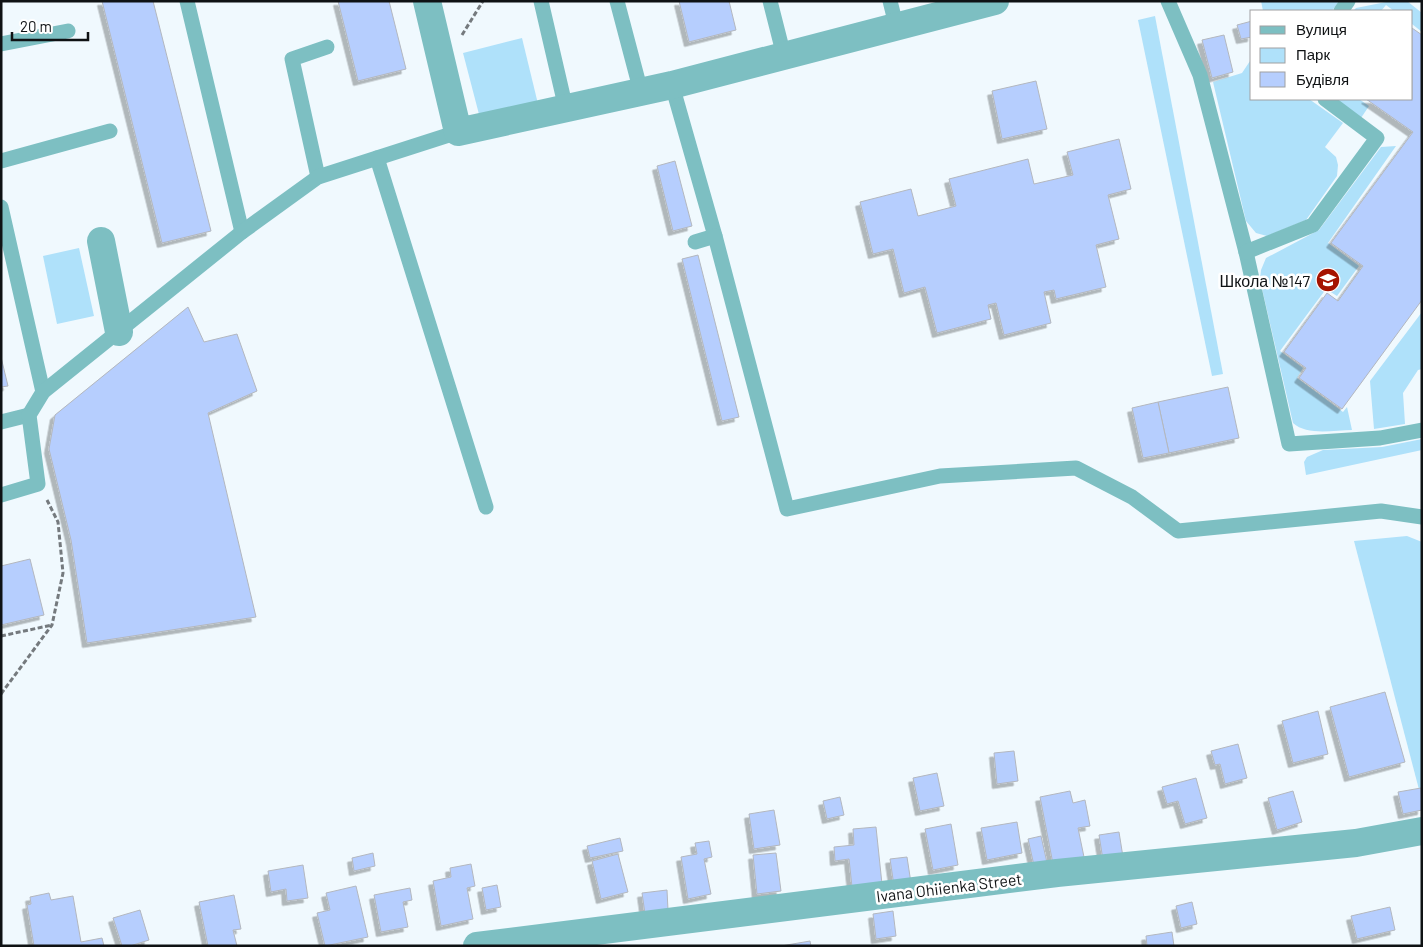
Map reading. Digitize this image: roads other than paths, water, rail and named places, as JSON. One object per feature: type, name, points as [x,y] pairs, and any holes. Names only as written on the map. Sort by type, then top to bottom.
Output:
[{"type":"street","points":[[427,1],[458,132],[672,86],[784,56],[897,29],[995,1]]},
{"type":"street","points":[[101,241],[119,332]]},
{"type":"street","name":"Ivana Ohiienka Street","points":[[477,946],[1057,873],[1356,843],[1422,831]]},
{"type":"lane","points":[[187,1],[242,232]]},
{"type":"lane","points":[[541,1],[566,109]]},
{"type":"lane","points":[[617,1],[640,92]]},
{"type":"lane","points":[[770,1],[784,56]]},
{"type":"lane","points":[[890,1],[897,29]]},
{"type":"lane","points":[[1168,1],[1200,75],[1246,252],[1289,444],[1380,438],[1422,430]]},
{"type":"lane","points":[[1,44],[68,31]]},
{"type":"lane","points":[[318,177],[292,60],[327,47]]},
{"type":"lane","points":[[672,86],[715,236],[787,509],[940,476],[1076,468],[1132,496],[1178,531],[1381,511],[1422,517]]},
{"type":"lane","points":[[1246,252],[1313,225],[1377,138],[1326,100]]},
{"type":"lane","points":[[1,161],[110,131]]},
{"type":"lane","points":[[1,495],[38,484],[30,415],[43,392],[242,232],[318,177],[458,132]]},
{"type":"lane","points":[[377,158],[486,507]]},
{"type":"lane","points":[[1,207],[43,392]]},
{"type":"lane","points":[[695,242],[715,236]]},
{"type":"lane","points":[[1,422],[30,415]]},
{"type":"place","name":"Школа №147","points":[[1328,280]]}]
